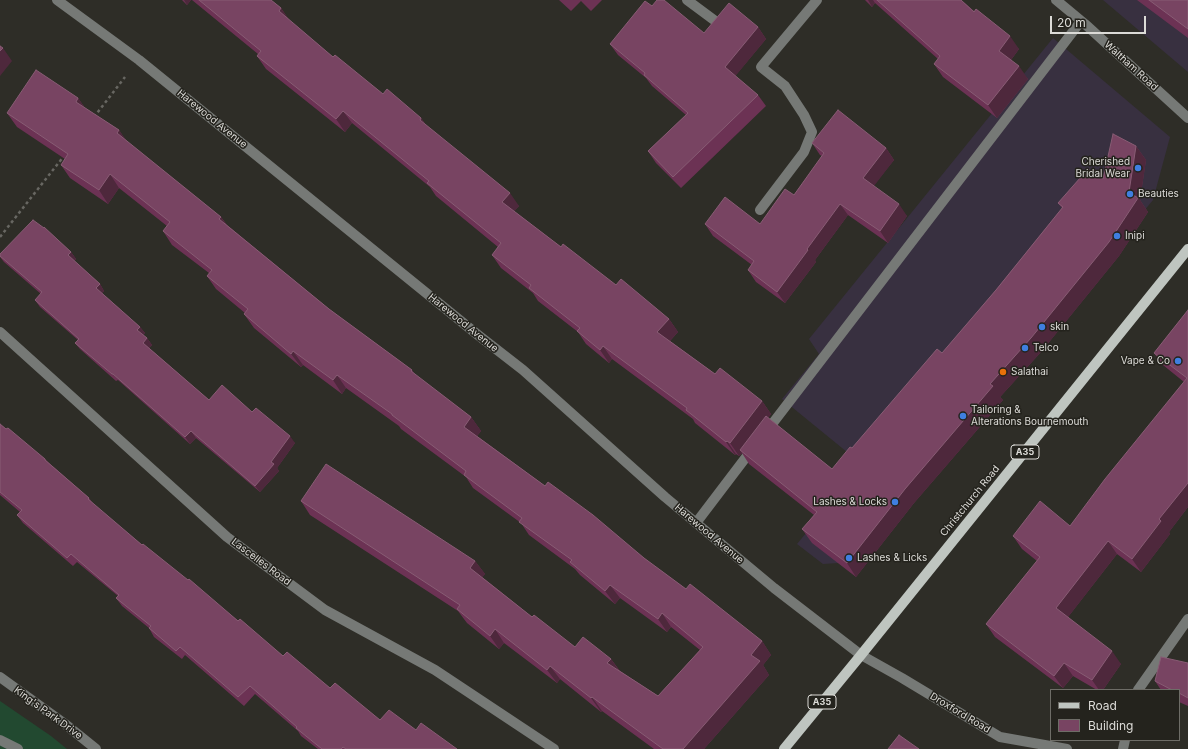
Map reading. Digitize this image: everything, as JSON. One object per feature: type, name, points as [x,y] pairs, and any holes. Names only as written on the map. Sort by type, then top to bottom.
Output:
[{"type":"main road","name":"Christchurch Road","points":[[784,749],[861,656],[1188,249]]},
{"type":"street","name":"Harewood Avenue","points":[[57,0],[139,60],[523,370],[665,497],[774,588],[861,656]]},
{"type":"street","points":[[688,0],[714,20]]},
{"type":"street","points":[[760,210],[804,152],[812,132],[804,115],[785,86],[761,67],[816,0]]},
{"type":"street","name":"Waltham Road","points":[[1056,0],[1188,118]]},
{"type":"street","points":[[696,523],[1080,21]]},
{"type":"street","name":"Lascelles Road","points":[[0,332],[227,537],[325,610],[435,670],[554,749]]},
{"type":"street","points":[[1139,689],[1188,619]]},
{"type":"street","name":"Droxford Road","points":[[861,656],[902,678],[1000,737],[1067,749]]},
{"type":"street","name":"King's Park Drive","points":[[0,677],[66,724],[96,749]]},
{"type":"street","points":[[0,740],[18,749]]},
{"type":"path","points":[[91,121],[139,60]]},
{"type":"path","points":[[0,237],[67,152]]},
{"type":"shaded area","points":[[1103,0],[1188,0],[1188,72]]},
{"type":"shaded area","points":[[1053,38],[1170,137],[1153,200],[854,562],[823,564],[797,544],[826,509],[858,461],[782,399],[819,354],[809,339]]},
{"type":"green space","points":[[0,701],[51,736],[67,749],[0,749]]},
{"type":"building","points":[[199,0],[271,0],[281,8],[279,11],[333,57],[335,55],[383,94],[387,89],[421,118],[420,120],[510,193],[502,202],[561,247],[563,244],[616,285],[621,279],[669,319],[657,332],[715,374],[720,368],[762,401],[730,443],[727,441],[726,442],[686,410],[687,408],[603,346],[600,350],[577,331],[580,328],[529,288],[531,285],[492,255],[501,243],[427,183],[429,181],[343,111],[336,119],[257,56],[261,51]]},
{"type":"building","points":[[657,0],[664,0],[704,33],[729,3],[758,27],[725,67],[758,95],[673,177],[648,151],[688,113],[644,75],[645,73],[610,44],[645,1],[652,6]]},
{"type":"building","points":[[877,0],[961,0],[974,12],[976,9],[1010,36],[999,51],[1019,66],[988,105],[934,64],[940,56]]},
{"type":"building","points":[[1149,0],[1188,0],[1188,29]]},
{"type":"building","points":[[36,70],[78,98],[76,102],[119,130],[117,133],[221,217],[219,219],[329,309],[412,370],[411,371],[471,417],[464,427],[545,486],[548,482],[593,515],[644,558],[686,589],[690,584],[762,641],[751,655],[760,661],[683,749],[663,749],[592,697],[591,698],[550,666],[547,670],[495,629],[490,636],[457,609],[460,605],[301,501],[326,464],[475,561],[470,568],[532,617],[534,615],[575,647],[583,637],[611,659],[607,663],[658,696],[703,647],[662,613],[658,619],[610,585],[605,591],[570,562],[572,560],[519,522],[522,518],[464,475],[466,471],[392,414],[337,375],[333,380],[293,351],[291,354],[244,314],[248,309],[207,276],[212,270],[163,231],[170,222],[110,174],[99,190],[61,165],[68,154],[7,113]]},
{"type":"building","points":[[838,110],[886,148],[863,178],[899,204],[880,231],[840,204],[777,292],[748,270],[754,261],[705,224],[725,197],[760,224],[785,189],[794,195],[824,153],[812,143]]},
{"type":"building","points":[[1113,134],[1136,146],[1129,192],[1138,198],[1109,242],[1031,338],[990,384],[993,386],[905,489],[847,563],[802,529],[817,512],[740,450],[766,416],[832,469],[850,447],[852,448],[937,349],[942,353],[996,290],[1063,207],[1058,203],[1088,169],[1103,179]]},
{"type":"building","points":[[33,220],[44,227],[71,252],[68,255],[100,284],[96,288],[140,327],[137,330],[147,338],[143,343],[209,400],[222,385],[252,412],[256,408],[290,436],[271,462],[274,464],[255,486],[191,431],[185,437],[75,343],[79,339],[35,300],[42,292],[0,256],[0,254]]},
{"type":"building","points":[[1188,310],[1188,483],[1159,519],[1161,521],[1132,559],[1108,541],[1056,608],[1112,651],[1092,680],[1064,663],[1054,676],[986,624],[1040,557],[1013,536],[1040,501],[1070,526],[1105,479],[1187,378],[1154,353]]},
{"type":"building","points":[[0,424],[6,429],[8,428],[45,459],[89,498],[88,499],[142,545],[143,544],[188,580],[189,579],[238,621],[240,619],[283,656],[287,652],[330,688],[335,683],[380,720],[389,710],[416,730],[421,723],[457,749],[346,749],[343,747],[341,749],[322,749],[296,728],[297,727],[250,686],[238,697],[180,647],[176,651],[149,628],[151,626],[116,598],[119,595],[71,554],[67,558],[17,515],[22,510],[0,492]]},
{"type":"building","points":[[1161,657],[1188,663],[1188,698],[1180,694],[1180,689],[1170,689],[1155,681]]},
{"type":"building","points":[[899,735],[919,749],[888,749]]},
{"type":"place","name":"Cherished Bridal Wear","points":[[1138,168]]},
{"type":"place","name":"Beauties","points":[[1130,194]]},
{"type":"place","name":"Inipi","points":[[1117,236]]},
{"type":"place","name":"skin","points":[[1042,327]]},
{"type":"place","name":"Telco","points":[[1025,348]]},
{"type":"place","name":"Vape & Co","points":[[1178,361]]},
{"type":"place","name":"Salathai","points":[[1003,372]]},
{"type":"place","name":"Tailoring & Alterations Bournemouth","points":[[963,416]]},
{"type":"place","name":"Lashes & Locks","points":[[895,502]]},
{"type":"place","name":"Lashes & Licks","points":[[849,558]]}]
